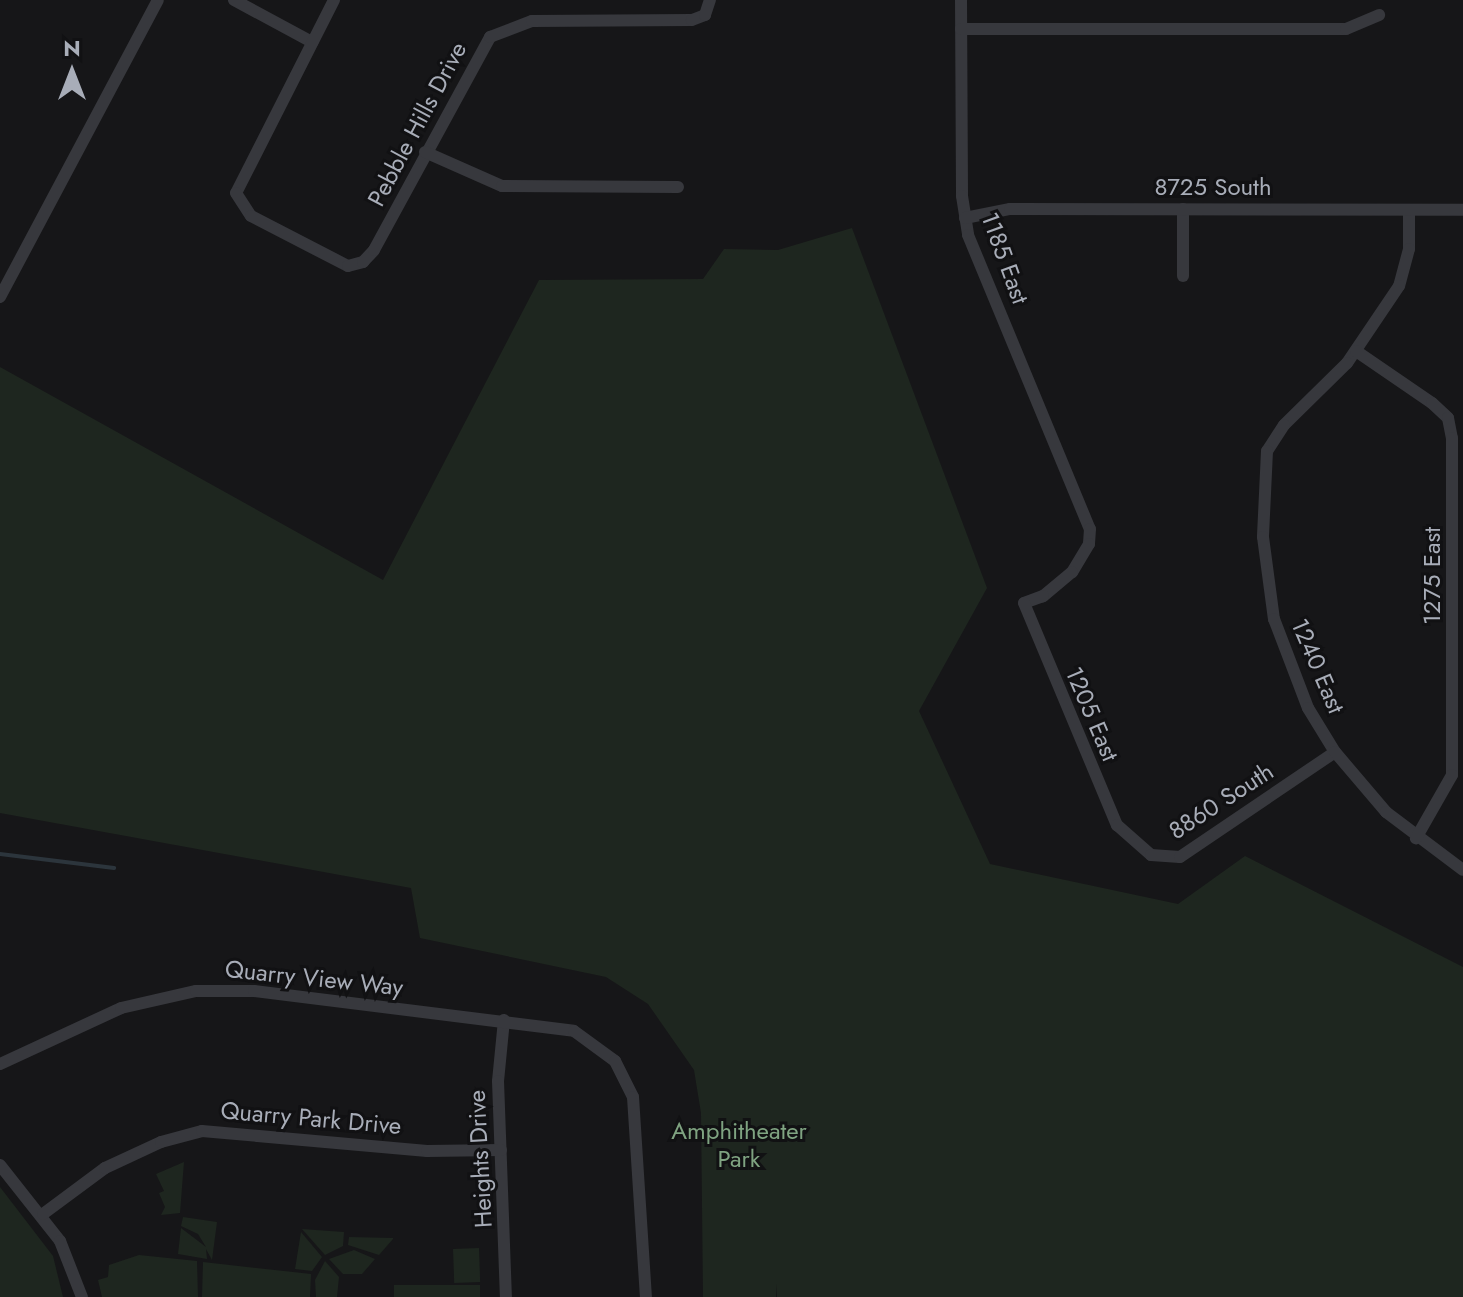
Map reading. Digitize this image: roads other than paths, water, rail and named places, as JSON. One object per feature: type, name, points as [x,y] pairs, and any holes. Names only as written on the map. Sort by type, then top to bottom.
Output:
[{"type":"street","points":[[0,297],[158,0]]},
{"type":"street","points":[[234,0],[312,42],[334,0]]},
{"type":"street","name":"Pebble Hills Drive","points":[[312,42],[236,193],[251,216],[332,261],[355,265],[374,250],[476,56],[502,28],[532,21],[692,20],[705,15],[710,0]]},
{"type":"street","name":"1185 East","points":[[961,0],[965,218],[977,259],[1088,514],[1089,544],[1077,565],[1059,585],[1024,603]]},
{"type":"street","points":[[961,29],[1346,29],[1379,15]]},
{"type":"street","points":[[425,152],[502,186],[678,187]]},
{"type":"street","name":"8725 South","points":[[965,218],[1010,209],[1463,210]]},
{"type":"street","points":[[1183,209],[1183,276]]},
{"type":"street","name":"1240 East","points":[[1409,210],[1404,274],[1356,351],[1284,425],[1263,465],[1266,577],[1288,663],[1335,752],[1416,838],[1463,870]]},
{"type":"street","name":"1275 East","points":[[1356,351],[1432,403],[1448,418],[1452,438],[1452,775],[1416,838]]},
{"type":"street","name":"1205 East","points":[[1024,603],[1109,810],[1128,840]]},
{"type":"street","name":"8860 South","points":[[1128,840],[1151,855],[1180,857],[1335,752]]},
{"type":"street","name":"Quarry View Way","points":[[0,1064],[121,1008],[196,991],[254,991],[561,1027],[588,1037],[615,1061],[633,1097],[646,1297]]},
{"type":"street","name":"Heights Drive","points":[[504,1020],[498,1081],[506,1297]]},
{"type":"street","name":"Quarry Park Drive","points":[[43,1214],[105,1168],[161,1142],[202,1131],[427,1151],[501,1150]]},
{"type":"street","points":[[0,1165],[43,1214],[60,1241],[82,1297]]},
{"type":"waterway","points":[[0,854],[114,868]]},
{"type":"park label","name":"Amphitheater Park","points":[[739,1145]]}]
